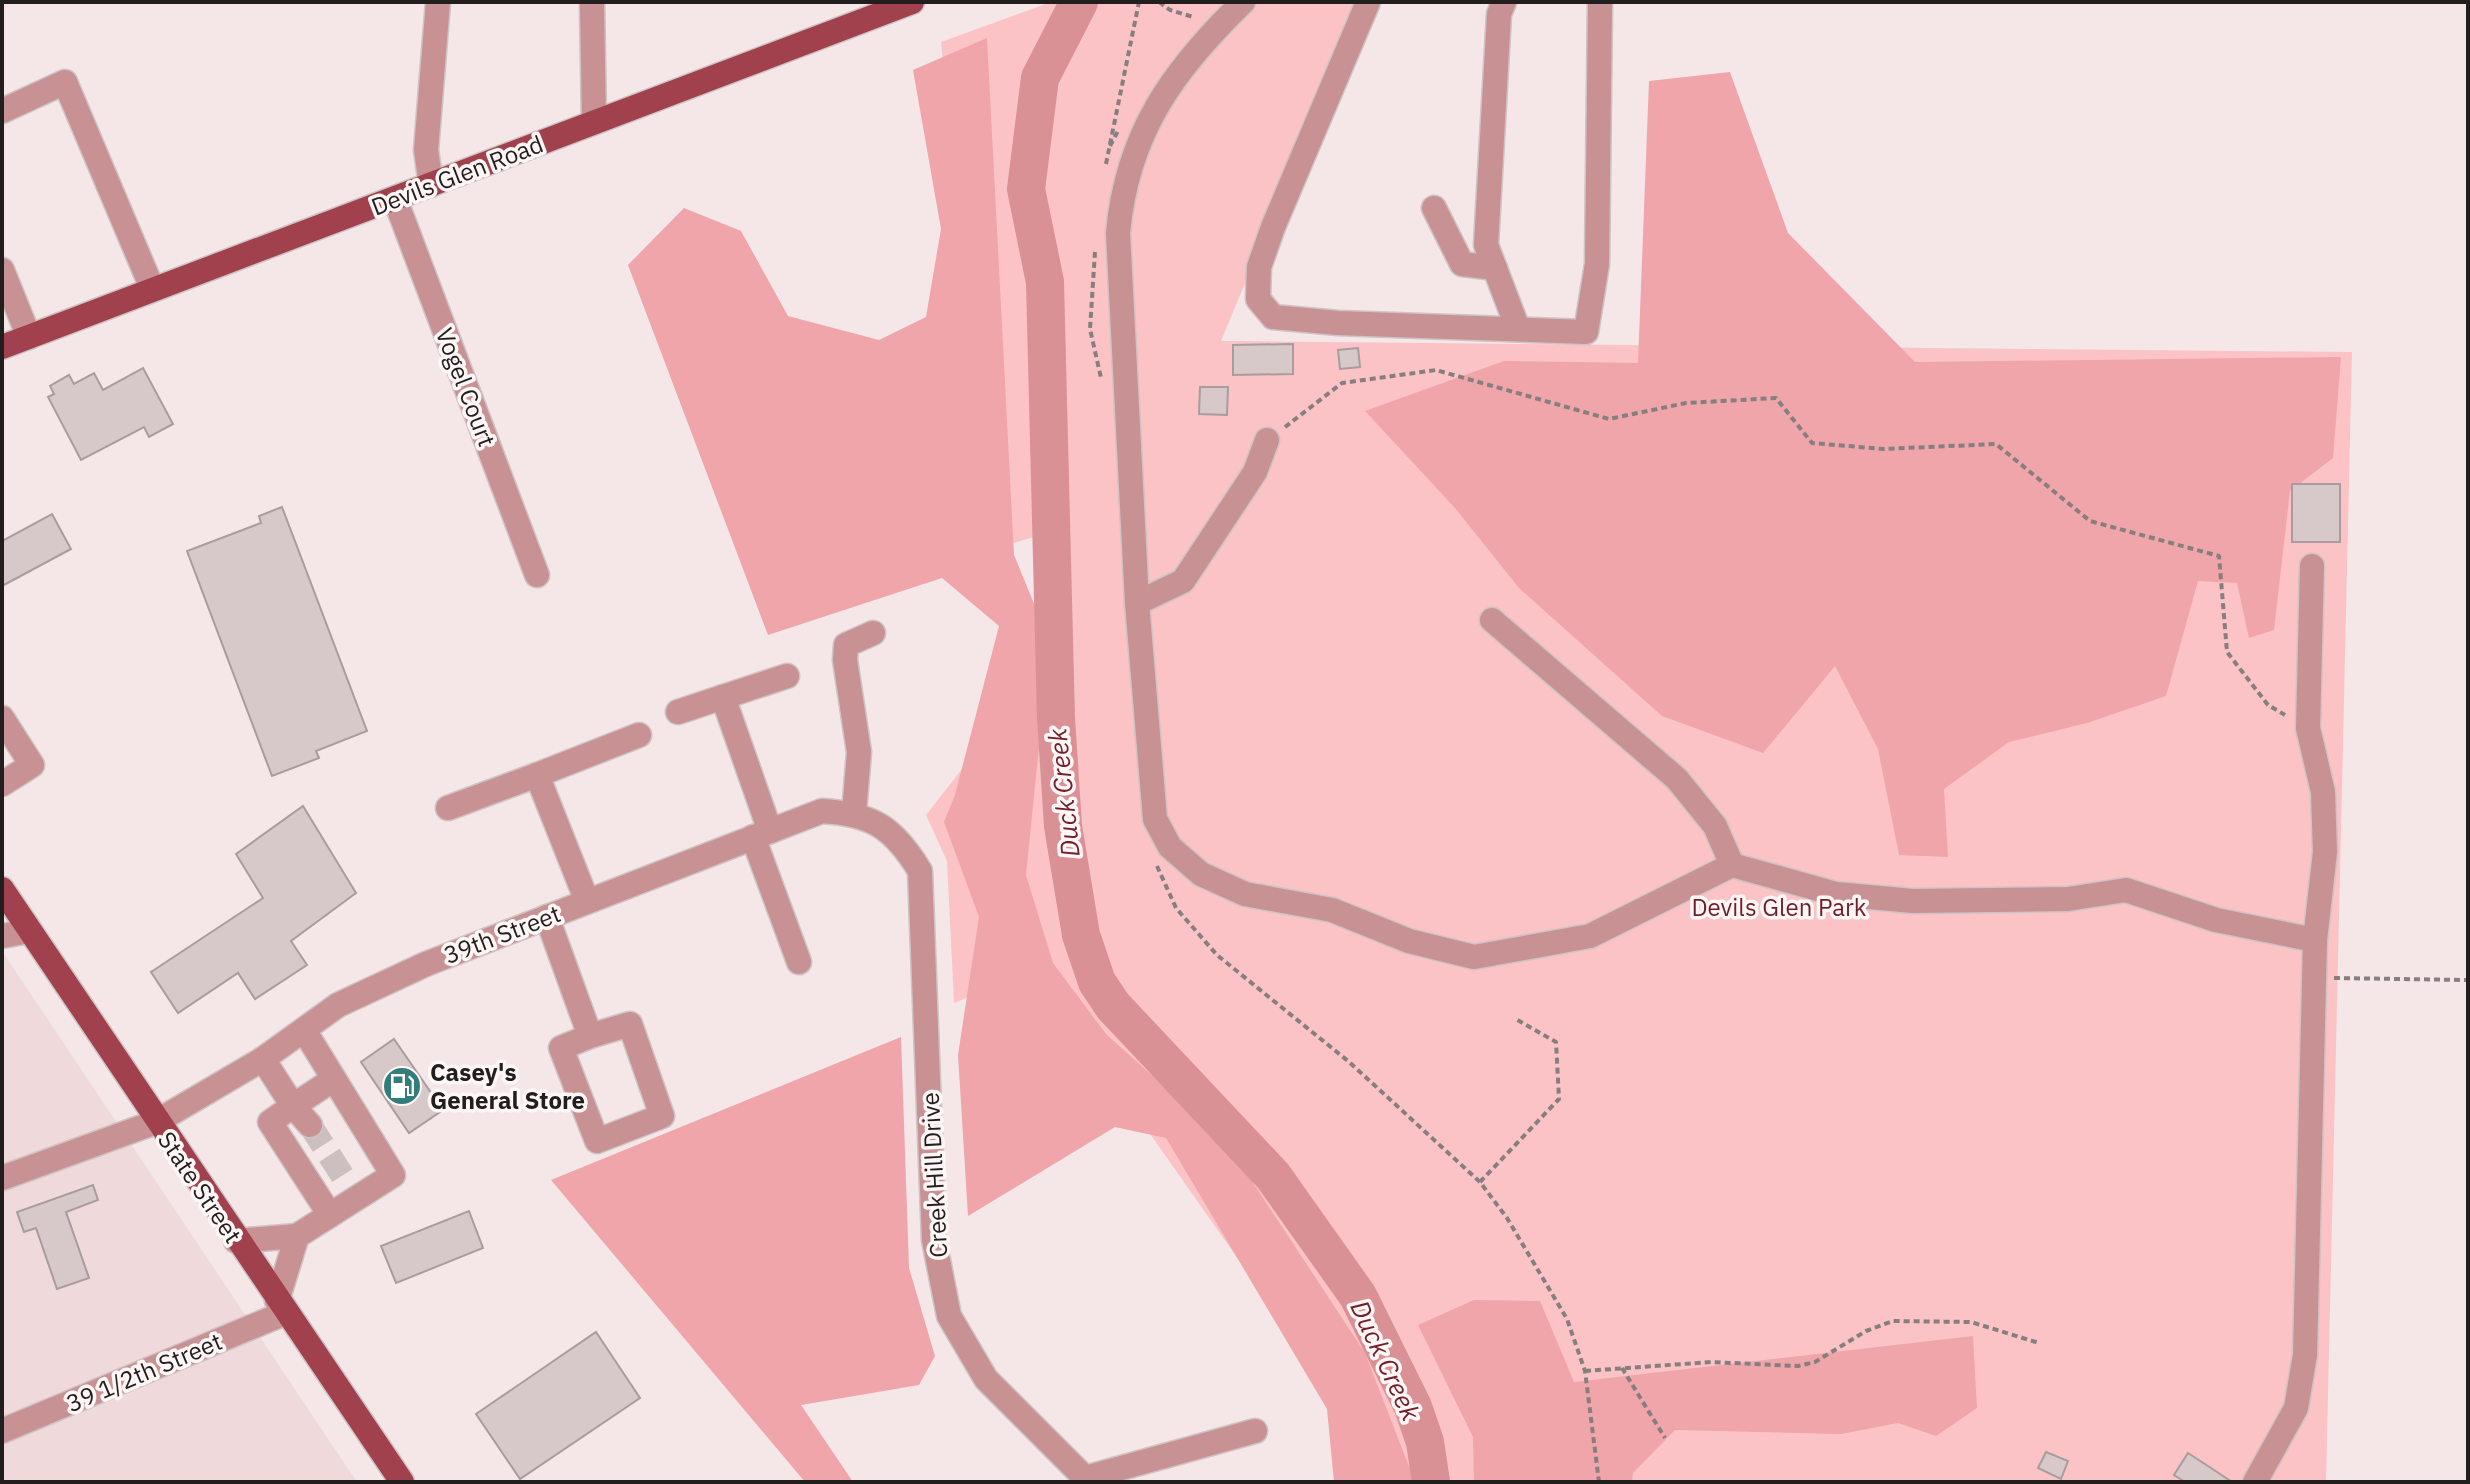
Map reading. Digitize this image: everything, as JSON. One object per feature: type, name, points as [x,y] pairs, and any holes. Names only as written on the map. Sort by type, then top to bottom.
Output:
[{"type":"main road","name":"Devils Glen Road","points":[[2,347],[912,2]]},
{"type":"main road","name":"State Street","points":[[2,889],[236,1241],[402,1482]]},
{"type":"street","points":[[431,185],[426,150],[438,2]]},
{"type":"street","points":[[592,2],[594,122]]},
{"type":"street","points":[[1243,2],[1198,47],[1158,102],[1135,146],[1121,195],[1118,233],[1137,603],[1155,819],[1170,847],[1201,874],[1245,894],[1332,910],[1409,941],[1474,957],[1590,936],[1732,865],[1836,894],[1913,901],[2068,899],[2126,890],[2216,920],[2315,940]]},
{"type":"street","points":[[1368,2],[1273,227],[1259,267],[1258,299],[1273,317],[1338,323],[1586,332],[1597,264],[1600,2]]},
{"type":"street","points":[[1504,2],[1499,14],[1486,245],[1518,329]]},
{"type":"street","points":[[2,111],[65,82],[152,288]]},
{"type":"street","name":"Vogel Court","points":[[395,199],[537,575]]},
{"type":"street","points":[[1434,208],[1462,264],[1495,268]]},
{"type":"street","points":[[2,270],[29,337]]},
{"type":"street","points":[[1137,603],[1183,581],[1255,472],[1267,440]]},
{"type":"street","points":[[2255,1482],[2296,1408],[2305,1355],[2315,940],[2325,852],[2323,792],[2308,728],[2312,566]]},
{"type":"street","points":[[1492,620],[1677,779],[1715,826],[1732,865]]},
{"type":"street","points":[[854,813],[859,752],[845,660],[846,645],[873,633]]},
{"type":"street","points":[[678,712],[787,676]]},
{"type":"street","points":[[723,697],[799,962]]},
{"type":"street","points":[[2,718],[32,765],[2,784]]},
{"type":"street","points":[[448,808],[639,735]]},
{"type":"street","points":[[537,775],[587,901]]},
{"type":"street","name":"39th Street","points":[[2,1178],[156,1122],[263,1059],[338,1005],[426,964],[822,811],[854,813]]},
{"type":"street","name":"Creek Hill Drive","points":[[854,813],[903,844],[920,871],[934,1240],[949,1316],[986,1379],[1084,1480]]},
{"type":"street","points":[[547,917],[590,1036]]},
{"type":"street","points":[[2,936],[29,931]]},
{"type":"street","points":[[630,1024],[662,1116],[597,1141],[561,1048],[590,1036],[630,1024]]},
{"type":"street","points":[[236,1241],[297,1236],[330,1215],[351,1188],[393,1175],[304,1030]]},
{"type":"street","points":[[263,1059],[293,1106],[310,1125]]},
{"type":"street","points":[[330,1215],[270,1122],[334,1079]]},
{"type":"street","points":[[281,1307],[297,1236]]},
{"type":"street","name":"39 1/2th Street","points":[[2,1431],[281,1307]]},
{"type":"street","points":[[1084,1480],[1255,1431]]},
{"type":"path","points":[[1105,176],[1139,2]]},
{"type":"path","points":[[1159,2],[1193,17]]},
{"type":"path","points":[[1096,247],[1090,329],[1104,391]]},
{"type":"path","points":[[1267,440],[1342,383],[1436,370],[1609,419],[1686,403],[1776,398],[1812,443],[1883,449],[1996,444],[2090,521],[2219,556],[2227,652],[2268,705],[2308,728]]},
{"type":"path","points":[[1155,860],[1176,908],[1217,955],[1348,1061],[1480,1182],[1544,1275],[1567,1319],[1585,1371],[1599,1482]]},
{"type":"path","points":[[2314,977],[2468,980]]},
{"type":"path","points":[[1480,1182],[1559,1099],[1556,1042],[1514,1018]]},
{"type":"path","points":[[1585,1371],[1711,1362],[1798,1366],[1815,1362],[1866,1331],[1893,1321],[1971,1322],[2039,1343]]},
{"type":"path","points":[[1622,1368],[1665,1438]]},
{"type":"shaded area","points":[[987,38],[1014,555],[1037,611],[1043,707],[1026,875],[1053,963],[1106,1034],[1227,1143],[1365,1353],[1415,1482],[1334,1482],[1327,1409],[1166,1138],[1115,1127],[968,1216],[958,1055],[979,917],[944,822],[955,795],[999,626],[942,578],[768,635],[628,265],[684,208],[741,231],[788,316],[879,340],[926,317],[941,229],[913,70]]},
{"type":"shaded area","points":[[1730,72],[1788,233],[1915,362],[2341,357],[2333,458],[2290,491],[2274,630],[2249,638],[2237,583],[2198,581],[2166,696],[2087,723],[2009,742],[1944,789],[1948,857],[1899,855],[1878,749],[1835,666],[1763,753],[1662,716],[1519,588],[1455,508],[1365,411],[1504,361],[1638,363],[1649,81]]},
{"type":"shaded area","points":[[2,951],[357,1482],[2,1482]]},
{"type":"shaded area","points":[[901,1037],[909,1268],[935,1356],[919,1385],[801,1405],[853,1482],[805,1482],[551,1180]]},
{"type":"shaded area","points":[[1474,1300],[1540,1301],[1574,1382],[1973,1336],[1977,1408],[1936,1436],[1898,1423],[1841,1434],[1675,1430],[1633,1473],[1632,1482],[1474,1482],[1473,1437],[1418,1325]]},
{"type":"green space","name":"Devils Glen Park","points":[[1051,2],[1362,2],[1221,341],[2352,352],[2326,1482],[1395,1482],[1034,969],[954,1003],[947,861],[926,815],[1054,652],[1034,537],[996,548],[941,42]]},
{"type":"building","points":[[1293,344],[1293,374],[1233,375],[1233,345]]},
{"type":"building","points":[[1358,348],[1360,367],[1340,369],[1338,350]]},
{"type":"building","points":[[143,368],[173,424],[149,437],[144,427],[81,460],[48,397],[54,394],[50,386],[69,375],[74,384],[94,373],[103,390]]},
{"type":"building","points":[[1200,387],[1228,387],[1227,415],[1199,414]]},
{"type":"building","points":[[2292,484],[2340,484],[2340,542],[2292,542]]},
{"type":"building","points":[[282,507],[367,731],[316,751],[319,758],[272,776],[187,551],[261,523],[259,516]]},
{"type":"building","points":[[52,514],[71,549],[2,586],[2,541]]},
{"type":"building","points":[[303,806],[356,893],[291,941],[307,965],[255,999],[238,973],[178,1013],[151,972],[263,898],[236,854]]},
{"type":"building","name":"Casey's General Store","points":[[394,1039],[443,1110],[409,1133],[361,1062]]},
{"type":"building","points":[[93,1185],[98,1200],[66,1212],[89,1278],[57,1289],[36,1228],[24,1232],[17,1212]]},
{"type":"building","points":[[469,1211],[483,1248],[396,1283],[381,1246]]},
{"type":"building","points":[[596,1332],[640,1398],[520,1479],[476,1414]]},
{"type":"building","points":[[2046,1452],[2068,1461],[2061,1479],[2038,1468]]},
{"type":"building","points":[[2188,1453],[2232,1482],[2185,1482],[2174,1475]]},
{"type":"waterway","name":"Duck Creek","points":[[1079,2],[1040,78],[1026,189],[1045,282],[1056,718],[1063,826],[1081,935],[1097,982],[1113,1006],[1273,1176],[1358,1296],[1413,1407],[1425,1442],[1431,1482]]},
{"type":"tunnel","points":[[310,1125],[344,1178]]},
{"type":"place","name":"Casey's General Store","points":[[402,1086]]}]
